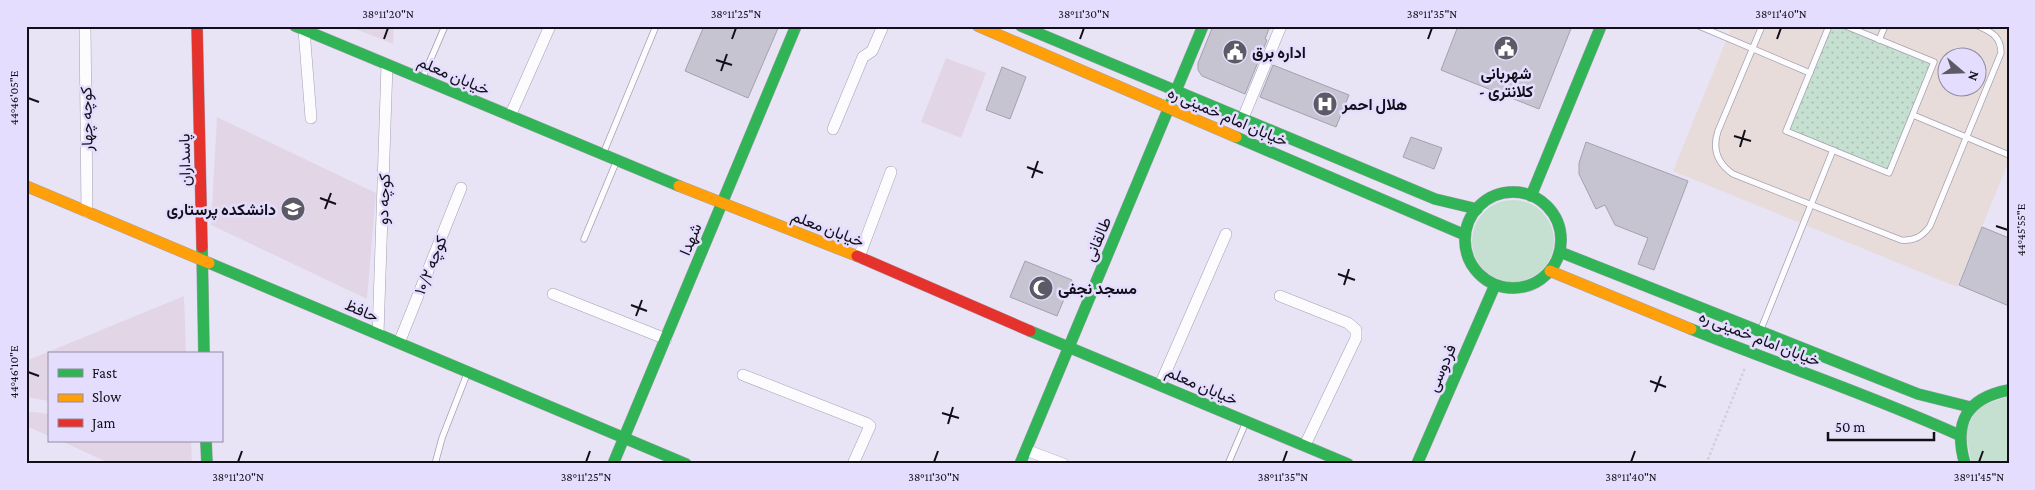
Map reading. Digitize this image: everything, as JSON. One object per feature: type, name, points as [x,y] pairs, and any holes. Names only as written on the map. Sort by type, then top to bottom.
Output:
[{"type":"main road","name":"پاسداران","points":[[197,26],[204,352]]},
{"type":"main road","name":"شهدا","points":[[613,464],[796,26]]},
{"type":"main road","name":"خیابان امام خمینی ره","points":[[978,26],[1465,235]]},
{"type":"main road","name":"خیابان امام خمینی ره","points":[[1021,26],[1435,200],[1477,209]]},
{"type":"main road","name":"طالقانی","points":[[1020,464],[1203,26]]},
{"type":"main road","points":[[1531,196],[1601,26]]},
{"type":"main road","name":"خیابان معلم","points":[[300,28],[722,204],[859,257],[1069,348],[1348,464]]},
{"type":"main road","name":"حافظ","points":[[26,186],[686,464]]},
{"type":"main road","points":[[1517,192],[1531,196],[1543,203],[1552,213],[1560,232],[1560,252],[1550,271],[1538,281],[1524,287],[1509,288],[1495,285],[1475,269],[1468,258],[1465,235],[1470,220],[1477,209],[1488,199],[1502,193],[1517,192]]},
{"type":"main road","name":"خیابان امام خمینی ره","points":[[1560,252],[1918,394],[1970,407]]},
{"type":"main road","name":"خیابان امام خمینی ره","points":[[1550,271],[1750,353],[1908,412],[1958,435]]},
{"type":"main road","name":"فردوسی","points":[[1417,464],[1495,285]]},
{"type":"main road","points":[[1965,464],[1960,451],[1958,435],[1962,420],[1970,407],[1982,397],[1996,391],[2009,390]]},
{"type":"main road","points":[[206,442],[207,464]]},
{"type":"street","name":"کوچه چهار","points":[[85,26],[87,212]]},
{"type":"street","points":[[510,116],[550,26]]},
{"type":"street","points":[[833,128],[863,57],[869,55],[872,51],[883,26]]},
{"type":"street","points":[[1243,118],[1281,26]]},
{"type":"street","points":[[300,28],[310,118]]},
{"type":"street","name":"کوچه دو","points":[[378,334],[387,65]]},
{"type":"street","points":[[859,257],[891,172]]},
{"type":"street","name":"کوچه ۱۰/۲","points":[[399,343],[461,188]]},
{"type":"street","points":[[1160,385],[1226,234]]},
{"type":"street","points":[[553,294],[666,339]]},
{"type":"street","points":[[1280,296],[1348,323],[1356,330],[1356,338],[1305,445]]},
{"type":"street","points":[[743,375],[866,422],[870,426],[853,464]]},
{"type":"street","points":[[1026,450],[1063,464]]},
{"type":"lane","points":[[422,79],[444,26]]},
{"type":"lane","points":[[603,154],[656,26]]},
{"type":"lane","points":[[1699,26],[1810,73]]},
{"type":"lane","points":[[1762,26],[1715,140],[1715,150],[1719,160],[1733,174],[1901,240],[1909,241],[1918,238],[1930,226],[2001,53],[2001,47],[1996,36],[1978,26]]},
{"type":"lane","points":[[1829,26],[1786,131],[1889,173],[1934,62],[1846,26]]},
{"type":"lane","points":[[1879,40],[1885,26]]},
{"type":"lane","points":[[1913,115],[2009,155]]},
{"type":"lane","points":[[1760,332],[1833,150]]},
{"type":"lane","points":[[584,239],[617,160]]},
{"type":"lane","points":[[436,464],[442,438],[468,372]]},
{"type":"lane","points":[[1228,464],[1246,422]]},
{"type":"path","points":[[1706,464],[1750,353]]},
{"type":"shaded area","points":[[348,26],[394,26],[393,44]]},
{"type":"shaded area","points":[[1732,26],[2009,26],[2009,161],[1957,287],[1673,171]]},
{"type":"shaded area","points":[[946,58],[986,73],[961,138],[921,122]]},
{"type":"shaded area","name":"دانشکده پرستاری","points":[[217,117],[376,193],[367,299],[211,225]]},
{"type":"shaded area","points":[[184,296],[186,352],[48,352],[48,401],[26,397],[26,361]]},
{"type":"shaded area","points":[[26,411],[48,414],[48,436],[26,426]]},
{"type":"shaded area","points":[[63,442],[191,442],[192,464],[111,464]]},
{"type":"green space","points":[[1829,26],[1846,26],[1934,62],[1889,173],[1786,131]]},
{"type":"green space","points":[[1513,200],[1529,203],[1542,212],[1551,225],[1554,241],[1551,257],[1542,270],[1529,279],[1513,282],[1497,279],[1484,270],[1475,257],[1472,241],[1475,225],[1484,212],[1497,203]]},
{"type":"green space","points":[[2009,396],[2009,464],[1972,464],[1965,431],[1978,407]]},
{"type":"building","points":[[704,26],[779,26],[748,98],[685,71]]},
{"type":"building","name":"اداره برق","points":[[1213,26],[1270,26],[1265,39],[1267,40],[1245,94],[1202,76],[1198,70],[1198,63]]},
{"type":"building","name":"شهربانی - کلانتری","points":[[1458,26],[1572,26],[1539,109],[1441,70]]},
{"type":"building","points":[[1273,65],[1349,95],[1336,127],[1260,97]]},
{"type":"building","points":[[1002,67],[1026,77],[1010,119],[986,110]]},
{"type":"building","points":[[1411,137],[1442,148],[1434,169],[1403,157]]},
{"type":"building","points":[[1586,142],[1688,181],[1654,270],[1638,264],[1648,238],[1615,225],[1605,205],[1596,209],[1579,174],[1579,163]]},
{"type":"building","points":[[1982,227],[2009,238],[2009,306],[1959,285]]},
{"type":"building","name":"مسجد نجفی","points":[[1025,261],[1072,280],[1057,316],[1010,297]]},
{"type":"traffic: fast","points":[[295,26],[679,186]]},
{"type":"traffic: fast","points":[[613,464],[796,26]]},
{"type":"traffic: fast","points":[[1021,26],[1435,199],[1477,209]]},
{"type":"traffic: fast","points":[[1020,464],[1203,26]]},
{"type":"traffic: fast","points":[[1531,196],[1601,26]]},
{"type":"traffic: fast","points":[[1236,137],[1465,235]]},
{"type":"traffic: fast","points":[[1513,192],[1531,196],[1547,206],[1557,222],[1561,240],[1557,258],[1547,274],[1531,284],[1513,288],[1495,284],[1479,274],[1469,258],[1465,240],[1469,222],[1479,206],[1495,196],[1513,192]]},
{"type":"traffic: fast","points":[[202,247],[204,352]]},
{"type":"traffic: fast","points":[[1560,252],[1918,394],[1970,407]]},
{"type":"traffic: fast","points":[[209,263],[686,464]]},
{"type":"traffic: fast","points":[[1417,464],[1495,285]]},
{"type":"traffic: fast","points":[[1691,329],[1926,420],[1959,435]]},
{"type":"traffic: fast","points":[[1030,331],[1348,464]]},
{"type":"traffic: fast","points":[[1965,464],[1961,436],[1962,425],[1966,415],[1982,399],[2009,390]]},
{"type":"traffic: fast","points":[[206,442],[207,464]]},
{"type":"traffic: slow","points":[[978,26],[1236,137]]},
{"type":"traffic: slow","points":[[26,186],[209,263]]},
{"type":"traffic: slow","points":[[679,186],[857,256]]},
{"type":"traffic: slow","points":[[1550,271],[1691,329]]},
{"type":"traffic: jam","points":[[197,26],[202,247]]},
{"type":"traffic: jam","points":[[857,256],[1030,331]]},
{"type":"place","name":"شهربانی - کلانتری","points":[[1506,48]]},
{"type":"place","name":"اداره برق","points":[[1235,52]]},
{"type":"place","name":"هلال احمر","points":[[1325,104]]},
{"type":"place","name":"دانشکده پرستاری","points":[[293,209]]},
{"type":"place","name":"مسجد نجفی","points":[[1041,288]]}]
